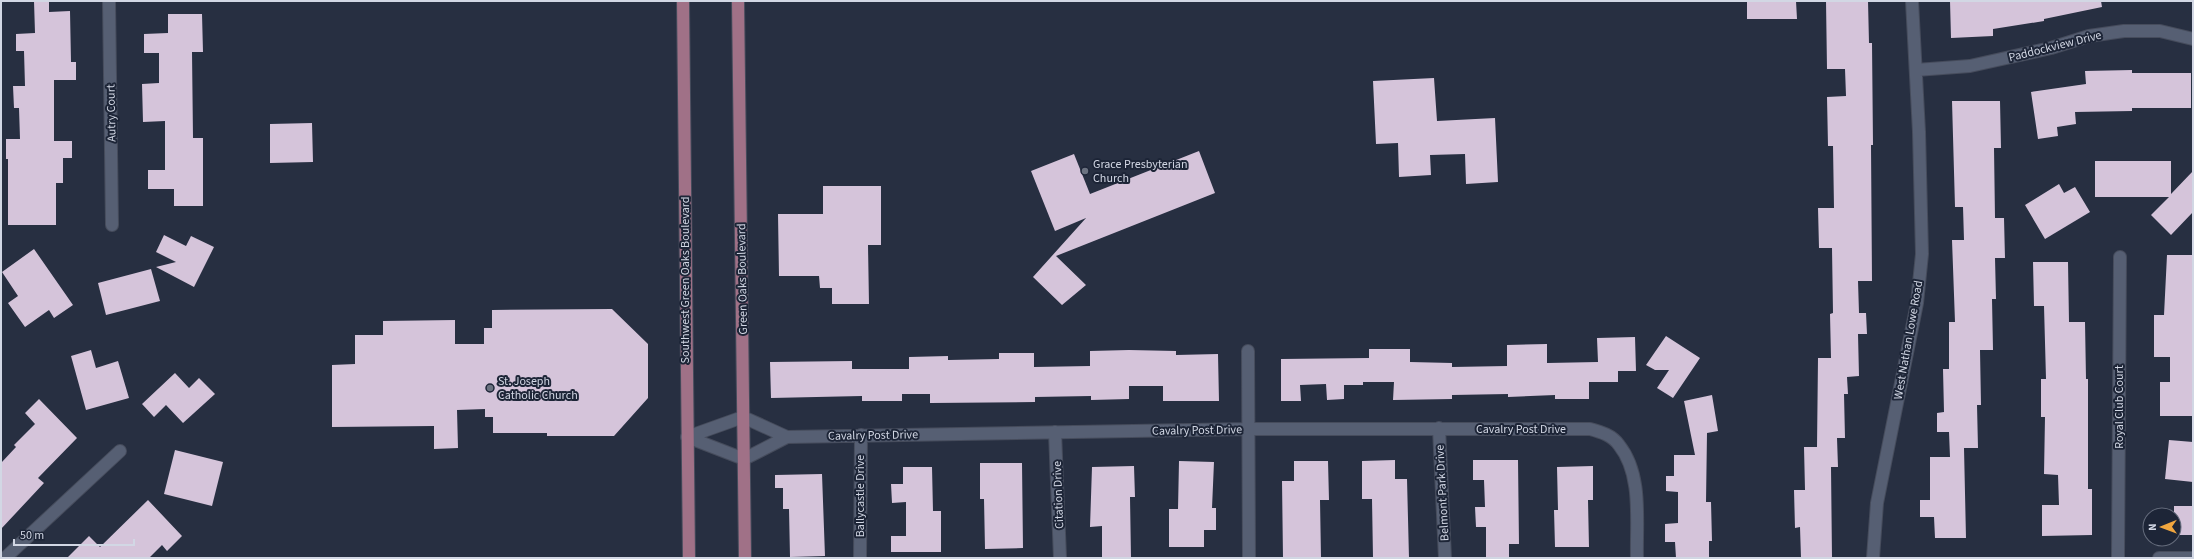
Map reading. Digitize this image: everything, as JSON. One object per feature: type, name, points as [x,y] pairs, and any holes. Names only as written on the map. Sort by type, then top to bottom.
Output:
[{"type":"main road","name":"Southwest Green Oaks Boulevard","points":[[683,1],[689,558]]},
{"type":"main road","name":"Green Oaks Boulevard","points":[[738,1],[744,558]]},
{"type":"street","name":"Autry Court","points":[[109,1],[112,225]]},
{"type":"street","name":"West Nathan Lowe Road","points":[[1873,558],[1877,503],[1917,303],[1922,254],[1916,70],[1912,1]]},
{"type":"street","name":"Paddockview Drive","points":[[1916,70],[1970,66],[2051,48],[2089,36],[2124,30],[2160,31],[2193,40]]},
{"type":"street","name":"Royal Club Court","points":[[2118,558],[2120,257]]},
{"type":"street","points":[[1248,351],[1249,558]]},
{"type":"street","points":[[687,437],[743,417]]},
{"type":"street","name":"Cavalry Post Drive","points":[[743,417],[787,437]]},
{"type":"street","name":"Belmont Park Drive","points":[[1439,428],[1445,558]]},
{"type":"street","name":"Cavalry Post Drive","points":[[744,459],[787,437],[861,434],[1248,429],[1590,429],[1607,434],[1619,444],[1629,464],[1635,486],[1637,558]]},
{"type":"street","name":"Citation Drive","points":[[1055,432],[1060,558]]},
{"type":"street","name":"Ballycastle Drive","points":[[860,558],[861,434]]},
{"type":"street","points":[[687,437],[744,459]]},
{"type":"street","points":[[5,558],[120,451]]},
{"type":"street","points":[[2159,558],[2193,558]]},
{"type":"building","points":[[34,1],[49,1],[49,12],[70,11],[71,62],[76,62],[76,80],[54,80],[54,141],[72,141],[72,158],[63,158],[63,183],[56,183],[56,225],[8,225],[8,159],[6,159],[6,139],[20,139],[19,108],[14,108],[13,86],[25,86],[24,51],[16,51],[16,34],[35,33]]},
{"type":"building","points":[[1747,1],[1796,1],[1797,19],[1747,19]]},
{"type":"building","points":[[1826,1],[1868,1],[1869,43],[1872,43],[1872,281],[1858,281],[1859,313],[1866,313],[1867,334],[1858,334],[1859,376],[1847,377],[1848,394],[1844,394],[1845,438],[1837,438],[1838,467],[1831,467],[1832,558],[1801,558],[1800,527],[1795,528],[1794,490],[1805,490],[1804,447],[1817,447],[1818,358],[1831,358],[1830,314],[1833,313],[1832,248],[1819,248],[1818,208],[1834,208],[1833,146],[1828,146],[1827,97],[1846,96],[1845,69],[1827,69]]},
{"type":"building","points":[[1950,1],[2101,1],[2102,7],[2044,19],[2044,21],[1993,29],[1993,36],[1951,38]]},
{"type":"building","points":[[168,14],[202,14],[203,52],[192,52],[193,138],[203,138],[203,206],[174,206],[174,189],[148,189],[148,170],[165,170],[165,121],[143,122],[142,84],[159,83],[159,53],[144,53],[144,34],[168,33]]},
{"type":"building","points":[[2132,70],[2132,73],[2191,73],[2191,108],[2132,108],[2132,111],[2075,112],[2076,124],[2057,127],[2058,136],[2038,139],[2031,92],[2086,84],[2085,71]]},
{"type":"building","points":[[1434,78],[1437,121],[1495,118],[1498,182],[1466,184],[1465,154],[1430,155],[1431,175],[1399,177],[1398,143],[1376,144],[1373,81]]},
{"type":"building","points":[[1952,101],[2000,101],[2001,148],[1994,148],[1995,218],[2004,218],[2005,258],[1995,258],[1996,299],[1992,299],[1993,350],[1980,350],[1981,405],[1977,405],[1978,448],[1964,448],[1966,538],[1935,538],[1934,517],[1920,517],[1920,500],[1930,500],[1930,457],[1950,457],[1949,432],[1937,432],[1937,413],[1944,412],[1943,369],[1949,369],[1949,322],[1955,322],[1952,240],[1964,240],[1963,207],[1955,207]]},
{"type":"building","points":[[312,123],[313,162],[270,163],[270,124]]},
{"type":"building","points":[[1199,151],[1215,193],[1056,256],[1086,285],[1062,305],[1033,277],[1086,218],[1055,231],[1031,171],[1074,154],[1090,194]]},
{"type":"building","points":[[2095,161],[2171,161],[2171,194],[2193,171],[2193,212],[2171,235],[2151,215],[2169,197],[2095,197]]},
{"type":"building","points":[[2059,184],[2064,193],[2075,187],[2090,212],[2045,239],[2025,205]]},
{"type":"building","points":[[823,186],[881,186],[881,245],[868,245],[869,304],[832,304],[832,288],[820,288],[819,276],[779,276],[778,214],[823,214]]},
{"type":"building","points":[[164,235],[186,246],[191,236],[214,247],[194,287],[156,267],[176,262],[156,252]]},
{"type":"building","points":[[34,249],[73,305],[54,318],[49,310],[25,327],[8,303],[18,296],[2,272]]},
{"type":"building","points":[[2167,255],[2193,255],[2193,416],[2160,416],[2160,382],[2170,382],[2170,357],[2154,357],[2154,315],[2164,315]]},
{"type":"building","points":[[2033,262],[2068,262],[2069,322],[2085,322],[2086,379],[2088,379],[2088,489],[2092,489],[2092,535],[2042,536],[2042,505],[2059,505],[2058,475],[2044,474],[2045,417],[2041,417],[2041,379],[2046,379],[2044,306],[2034,306]]},
{"type":"building","points":[[151,269],[160,301],[106,315],[98,283]]},
{"type":"building","name":"St. Joseph Catholic Church","points":[[612,309],[648,344],[648,398],[614,436],[547,436],[547,433],[493,433],[493,417],[485,417],[485,409],[457,410],[458,448],[434,449],[434,426],[332,427],[332,365],[355,364],[355,335],[383,335],[383,321],[455,320],[455,344],[484,344],[484,328],[492,328],[492,310]]},
{"type":"building","points":[[1666,336],[1700,358],[1673,398],[1657,388],[1669,370],[1655,370],[1646,365]]},
{"type":"building","points":[[1635,337],[1636,371],[1618,371],[1618,382],[1589,382],[1589,399],[1555,399],[1555,395],[1508,397],[1508,394],[1452,395],[1452,399],[1393,400],[1394,382],[1363,382],[1363,385],[1344,385],[1344,399],[1327,400],[1326,384],[1300,385],[1301,401],[1281,401],[1281,359],[1369,358],[1369,349],[1410,349],[1410,362],[1452,363],[1452,367],[1507,366],[1507,345],[1547,344],[1547,363],[1598,362],[1597,338]]},
{"type":"building","points":[[91,350],[96,368],[118,361],[129,398],[86,410],[71,356]]},
{"type":"building","points":[[1090,351],[1176,351],[1176,355],[1218,354],[1219,401],[1163,401],[1163,386],[1129,386],[1129,399],[1091,400],[1091,396],[1035,397],[1035,402],[930,403],[930,394],[902,394],[902,401],[862,401],[862,396],[771,398],[770,362],[852,361],[852,369],[909,369],[909,357],[948,356],[948,360],[999,359],[999,353],[1034,353],[1034,367],[1090,366]]},
{"type":"building","points":[[175,373],[189,388],[199,378],[215,394],[183,423],[166,405],[154,417],[142,404]]},
{"type":"building","points":[[1712,395],[1718,431],[1707,433],[1706,502],[1711,502],[1712,541],[1709,541],[1709,558],[1676,558],[1675,542],[1665,542],[1665,524],[1678,523],[1678,492],[1666,491],[1666,476],[1674,476],[1674,455],[1695,455],[1684,401]]},
{"type":"building","points":[[39,399],[77,438],[38,478],[44,483],[1,529],[1,463],[16,447],[14,445],[35,424],[25,413]]},
{"type":"building","points":[[2169,440],[2193,442],[2193,482],[2165,479]]},
{"type":"building","points":[[175,450],[223,462],[212,506],[164,494]]},
{"type":"building","points":[[1395,460],[1395,479],[1407,479],[1409,558],[1373,558],[1372,499],[1362,499],[1362,461]]},
{"type":"building","points":[[1473,460],[1518,460],[1519,544],[1509,544],[1509,558],[1486,558],[1486,527],[1476,527],[1475,507],[1485,507],[1484,480],[1473,480]]},
{"type":"building","points":[[1179,461],[1214,462],[1212,508],[1216,508],[1216,530],[1204,530],[1204,547],[1169,547],[1169,509],[1178,509]]},
{"type":"building","points":[[1294,461],[1328,461],[1329,500],[1320,500],[1321,558],[1283,558],[1282,481],[1294,481]]},
{"type":"building","points":[[980,463],[1022,463],[1023,548],[985,549],[984,499],[980,499]]},
{"type":"building","points":[[1134,466],[1135,497],[1130,497],[1131,558],[1102,558],[1102,526],[1090,527],[1092,467]]},
{"type":"building","points":[[1593,466],[1593,500],[1588,500],[1589,547],[1555,547],[1554,510],[1558,510],[1557,467]]},
{"type":"building","points":[[903,467],[932,467],[933,511],[941,511],[941,552],[891,552],[891,536],[906,536],[906,502],[892,503],[891,484],[903,484]]},
{"type":"building","points":[[822,474],[825,556],[790,557],[789,509],[783,509],[783,488],[775,488],[775,475]]},
{"type":"building","points":[[148,500],[182,536],[167,551],[162,545],[149,558],[67,558],[89,536],[100,547]]},
{"type":"building","points":[[2193,506],[2193,535],[2182,535],[2182,507],[2174,507]]},
{"type":"place","name":"Grace Presbyterian Church","points":[[1085,171]]},
{"type":"place","name":"St. Joseph Catholic Church","points":[[490,388]]}]
